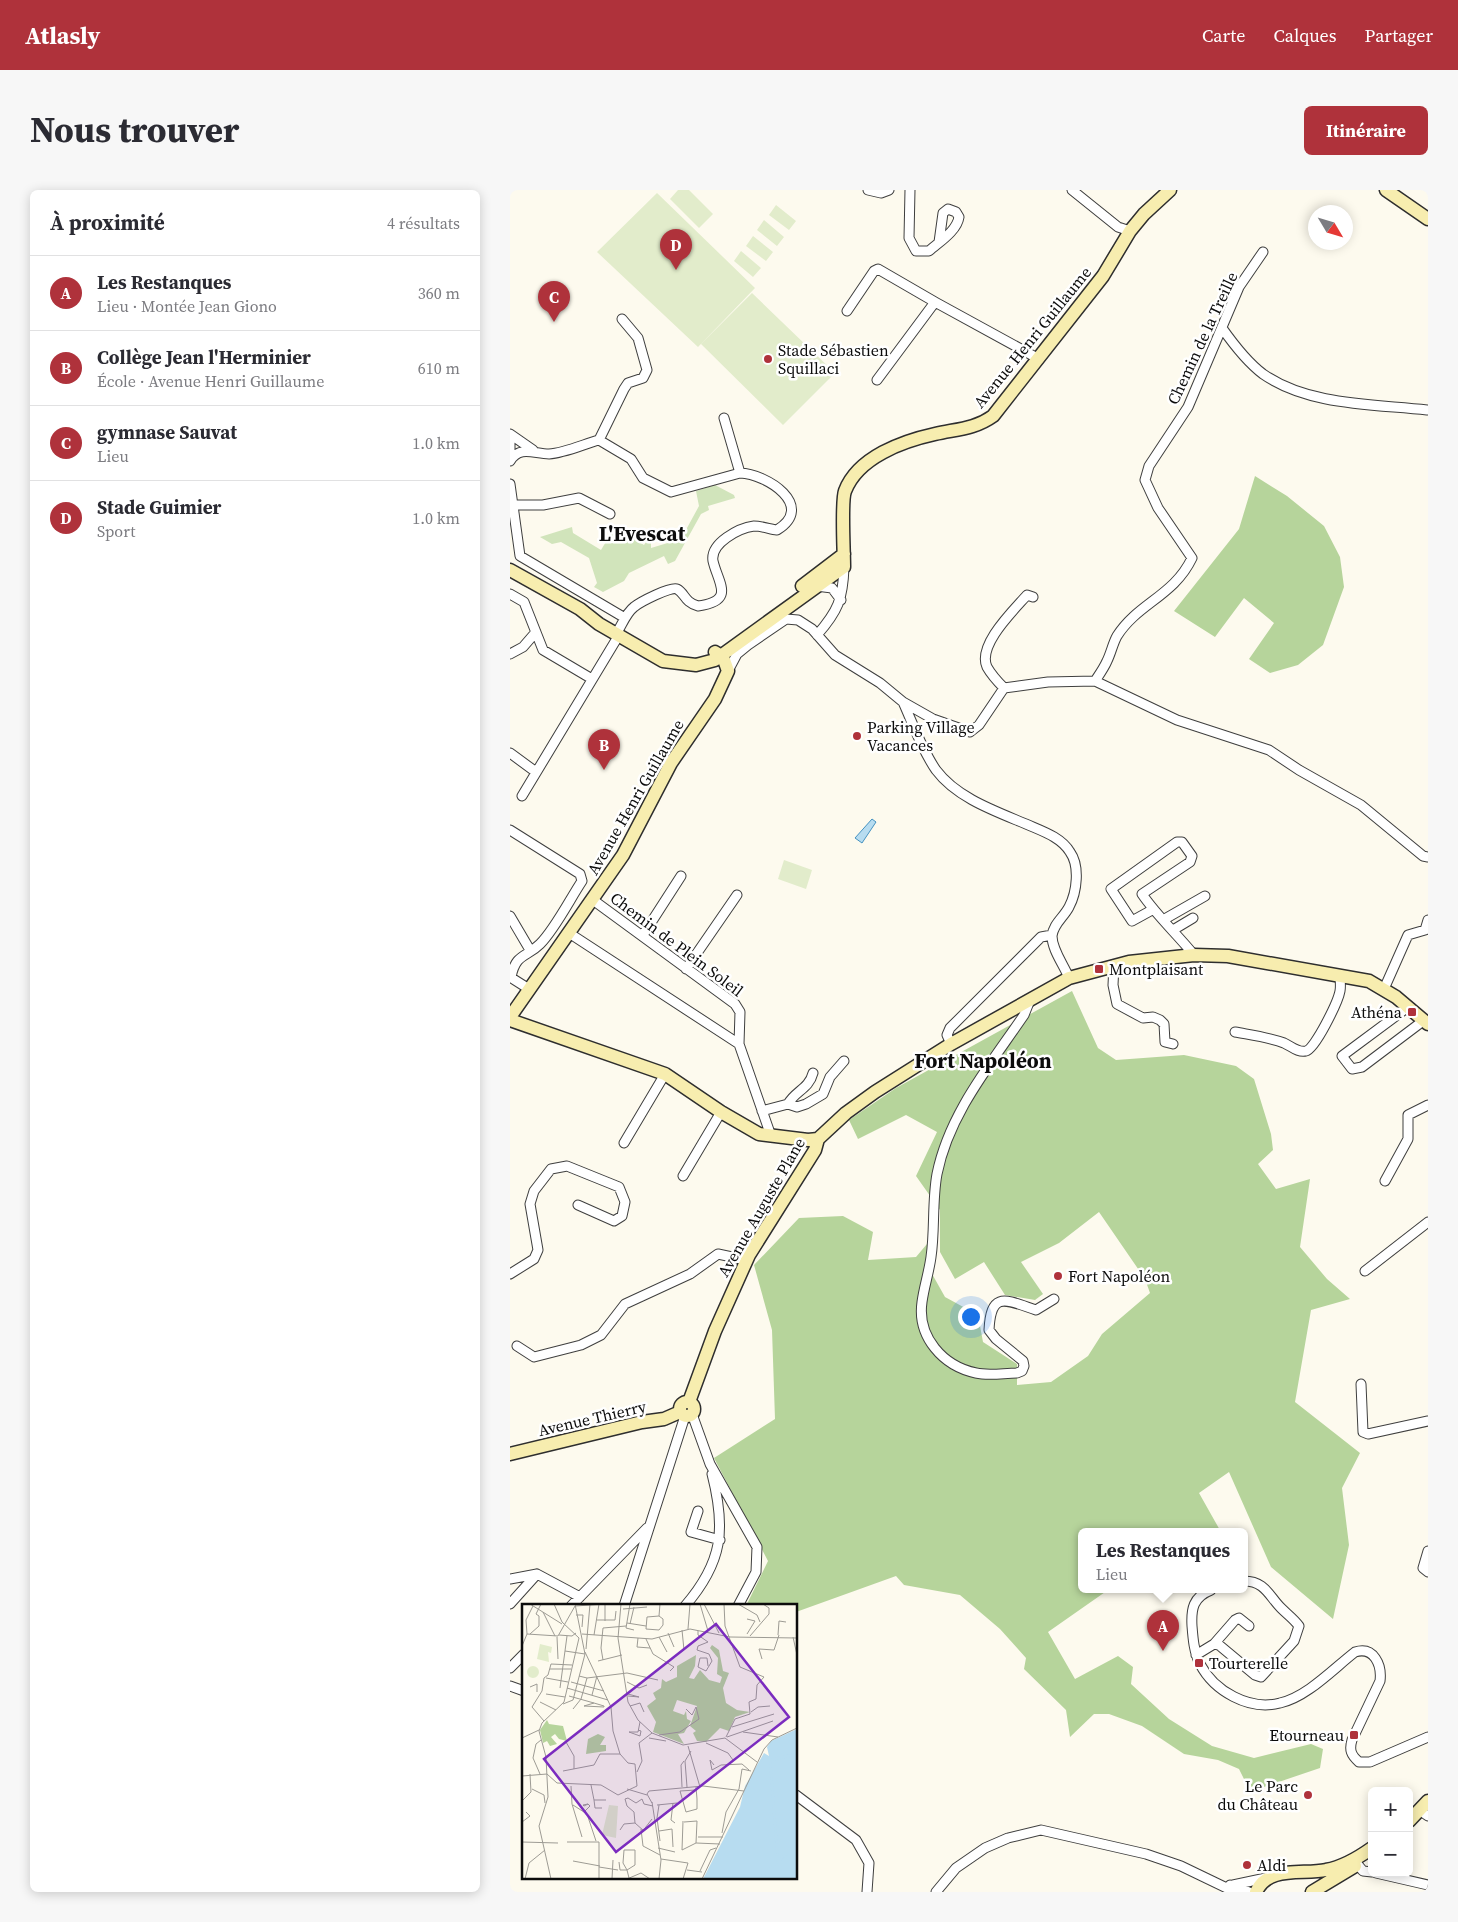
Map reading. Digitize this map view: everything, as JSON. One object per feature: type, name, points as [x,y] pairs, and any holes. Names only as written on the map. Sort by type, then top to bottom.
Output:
[{"type":"street","points":[[868,190],[881,193],[889,190]]},
{"type":"street","points":[[910,190],[908,238],[916,251],[929,251],[939,242]]},
{"type":"street","points":[[1072,190],[1118,227],[1130,231]]},
{"type":"street","name":"Avenue Henri Guillaume","points":[[510,1018],[630,845],[679,750],[719,691],[737,654],[786,620],[798,620],[812,629],[817,635],[835,614],[841,600],[844,560],[844,492],[854,475],[869,461],[909,440],[980,425],[993,416],[1040,359],[1103,276],[1130,231],[1144,214],[1170,190]]},
{"type":"street","points":[[1386,190],[1428,219]]},
{"type":"street","points":[[1398,190],[1428,211]]},
{"type":"street","name":"Chemin de la Treille","points":[[1095,681],[1108,661],[1117,636],[1141,609],[1163,595],[1179,580],[1192,558],[1158,508],[1145,480],[1148,466],[1188,407],[1239,287],[1263,252]]},
{"type":"street","points":[[847,311],[878,269],[934,302],[1040,359]]},
{"type":"street","points":[[876,380],[934,302]]},
{"type":"street","points":[[599,440],[628,383],[643,378],[647,370],[638,338],[622,319]]},
{"type":"street","points":[[1222,328],[1239,351],[1263,374],[1296,392],[1343,401],[1427,410]]},
{"type":"street","points":[[724,418],[740,473]]},
{"type":"street","points":[[510,434],[533,450],[550,454],[599,440],[631,459],[643,478],[671,492],[740,473],[752,473],[781,490],[789,498],[792,507],[790,518],[785,525],[777,530],[755,526],[734,534],[718,544],[713,552],[713,561],[723,586],[721,594],[715,602],[698,606],[684,599],[675,588],[668,589],[634,607],[625,618],[618,635],[522,796]]},
{"type":"street","points":[[510,442],[510,462]]},
{"type":"street","points":[[510,462],[514,454],[533,450]]},
{"type":"street","points":[[510,484],[519,552],[524,561],[625,618]]},
{"type":"street","points":[[514,505],[542,505],[579,498],[610,514]]},
{"type":"street","points":[[510,570],[580,608],[599,624],[663,661],[674,664],[696,665],[717,655],[816,586],[844,560]]},
{"type":"street","points":[[717,655],[774,607],[844,560]]},
{"type":"street","points":[[816,586],[832,588],[841,600]]},
{"type":"street","points":[[510,594],[524,602],[543,650],[592,679]]},
{"type":"street","points":[[1004,688],[986,666],[985,653],[990,641],[1027,595],[1033,597]]},
{"type":"street","points":[[510,654],[523,647],[536,632]]},
{"type":"street","points":[[817,635],[835,655],[880,683],[903,702],[933,719],[970,732],[978,725],[1004,688],[1048,682],[1095,681],[1177,720],[1269,750],[1299,770],[1361,805],[1423,856],[1428,857]]},
{"type":"street","points":[[717,655],[728,671]]},
{"type":"street","points":[[717,655],[719,691]]},
{"type":"street","points":[[903,702],[936,770],[948,783],[977,802],[1055,837],[1070,851],[1076,870],[1072,899],[1052,935],[1053,943],[1069,978]]},
{"type":"street","points":[[510,754],[536,772]]},
{"type":"street","points":[[510,830],[580,874],[582,882],[540,944],[510,962]]},
{"type":"street","points":[[1152,910],[1132,921],[1111,889],[1177,842],[1182,842],[1192,856],[1190,862],[1142,894],[1152,910],[1173,930],[1194,955]]},
{"type":"street","points":[[643,935],[682,876]]},
{"type":"street","points":[[686,969],[736,895]]},
{"type":"street","points":[[1163,920],[1205,896]]},
{"type":"street","name":"Chemin de Plein Soleil","points":[[593,900],[643,935],[734,1004],[740,1012],[739,1044]]},
{"type":"street","points":[[510,916],[530,950]]},
{"type":"street","points":[[1173,930],[1193,918]]},
{"type":"street","points":[[1384,989],[1408,935],[1425,930],[1428,920]]},
{"type":"street","points":[[570,933],[739,1044],[771,1136]]},
{"type":"street","points":[[951,1044],[947,1035],[950,1028],[1041,937],[1052,935]]},
{"type":"street","points":[[510,1018],[665,1074],[721,1112],[759,1134],[808,1140],[818,1139],[875,1092],[951,1044],[1069,978],[1114,965],[1194,955],[1228,956],[1368,981],[1384,989],[1408,1007],[1425,1022],[1362,1067],[1352,1069],[1342,1056],[1408,1007]]},
{"type":"street","points":[[519,957],[510,977],[530,989]]},
{"type":"street","points":[[1114,965],[1113,985],[1117,1004],[1143,1018],[1153,1016],[1160,1020],[1164,1024],[1165,1042],[1173,1044]]},
{"type":"street","points":[[1235,1032],[1266,1037],[1285,1043],[1300,1051],[1307,1051],[1312,1048],[1340,993],[1340,976]]},
{"type":"street","points":[[1030,1000],[1024,1015],[956,1119],[942,1154],[937,1176],[931,1258],[922,1304],[925,1333],[939,1354],[955,1365],[977,1373],[1018,1373],[1022,1371],[1023,1361],[996,1339],[989,1330],[990,1311],[994,1304],[1007,1300],[1036,1310],[1054,1299]]},
{"type":"street","points":[[762,1111],[788,1104],[797,1108],[823,1094],[830,1077],[844,1061]]},
{"type":"street","points":[[788,1104],[791,1098],[811,1083],[813,1073]]},
{"type":"street","points":[[624,1143],[665,1074]]},
{"type":"street","points":[[1385,1181],[1408,1139],[1408,1115],[1428,1104]]},
{"type":"street","points":[[683,1176],[721,1112]]},
{"type":"street","name":"Avenue Auguste Plane","points":[[573,1604],[649,1526],[715,1331],[746,1260],[815,1150],[818,1139]]},
{"type":"street","points":[[510,1274],[534,1259],[538,1250],[530,1204],[534,1191],[551,1169],[567,1166],[620,1187],[625,1202],[622,1216],[614,1221],[578,1204]]},
{"type":"street","points":[[1365,1271],[1428,1222]]},
{"type":"street","points":[[517,1346],[534,1357],[581,1345],[601,1335],[625,1304],[690,1274],[718,1254],[746,1260]]},
{"type":"street","points":[[1361,1384],[1363,1432],[1368,1434],[1428,1421]]},
{"type":"street","points":[[687,1411],[710,1464],[757,1547],[756,1572],[739,1604]]},
{"type":"street","name":"Avenue Thierry","points":[[510,1454],[642,1422],[664,1419],[687,1411]]},
{"type":"street","points":[[687,1604],[702,1586],[720,1540],[720,1505],[710,1464]]},
{"type":"street","points":[[698,1511],[691,1532],[720,1540]]},
{"type":"street","points":[[625,1604],[649,1526]]},
{"type":"street","points":[[1428,1551],[1422,1568],[1428,1572]]},
{"type":"street","points":[[510,1604],[537,1574]]},
{"type":"street","points":[[510,1579],[537,1574],[580,1597]]},
{"type":"street","points":[[1214,1644],[1219,1645],[1255,1675],[1262,1677],[1297,1636],[1299,1626],[1276,1602],[1271,1593],[1260,1584],[1248,1582]]},
{"type":"street","points":[[1204,1593],[1192,1607],[1196,1655],[1208,1677],[1226,1692],[1240,1700],[1270,1705],[1289,1700],[1354,1652],[1367,1652],[1378,1661],[1381,1673],[1380,1681],[1352,1740],[1350,1751],[1353,1756],[1359,1762],[1370,1762],[1428,1737]]},
{"type":"street","points":[[1196,1655],[1214,1644],[1238,1618],[1250,1626]]},
{"type":"street","points":[[510,1668],[522,1656]]},
{"type":"street","points":[[798,1796],[856,1840],[869,1863],[867,1892]]},
{"type":"street","points":[[1413,1817],[1428,1801]]},
{"type":"street","points":[[1413,1826],[1427,1814]]},
{"type":"street","points":[[936,1892],[956,1868],[985,1848],[1017,1835],[1042,1830],[1146,1854],[1215,1882],[1249,1892]]},
{"type":"street","points":[[1234,1889],[1283,1873],[1326,1870],[1349,1862],[1368,1850]]},
{"type":"street","points":[[1312,1892],[1368,1859]]},
{"type":"street","points":[[1358,1865],[1368,1871]]},
{"type":"street","points":[[1393,1877],[1428,1885]]},
{"type":"street","points":[[1256,1892],[1267,1878]]},
{"type":"green space","points":[[678,190],[689,190],[713,214],[699,228],[670,199]]},
{"type":"green space","points":[[657,193],[755,288],[698,347],[597,252]]},
{"type":"green space","points":[[776,205],[796,221],[789,230],[769,215]]},
{"type":"green space","points":[[764,220],[784,237],[777,246],[757,230]]},
{"type":"green space","points":[[753,236],[773,252],[766,261],[746,246]]},
{"type":"green space","points":[[741,251],[761,268],[753,277],[734,261]]},
{"type":"green space","name":"Stade Sébastien Squillaci","points":[[752,293],[835,373],[783,425],[701,344]]},
{"type":"green space","points":[[1255,476],[1287,496],[1324,526],[1340,557],[1344,587],[1323,645],[1298,665],[1270,673],[1249,659],[1274,623],[1244,598],[1215,637],[1174,611],[1239,529]]},
{"type":"green space","points":[[715,485],[734,495],[735,498],[708,506],[709,510],[701,514],[675,561],[668,564],[664,556],[629,573],[624,581],[603,592],[594,587],[597,583],[589,558],[561,542],[552,544],[540,537],[572,527],[573,533],[601,550],[610,535],[609,526],[612,526],[644,545],[651,535],[651,548],[681,539],[699,506],[696,491]]},
{"type":"green space","points":[[784,860],[812,870],[806,889],[778,879]]},
{"type":"green space","points":[[1072,991],[1098,1048],[1116,1060],[1184,1055],[1236,1066],[1254,1079],[1271,1134],[1273,1150],[1258,1164],[1276,1189],[1310,1179],[1300,1247],[1327,1279],[1350,1299],[1311,1310],[1295,1402],[1360,1453],[1342,1488],[1349,1545],[1333,1619],[1271,1567],[1229,1472],[1199,1493],[1219,1528],[1078,1528],[1078,1593],[1104,1593],[1048,1632],[1075,1679],[1118,1656],[1133,1667],[1131,1684],[1169,1719],[1212,1746],[1254,1758],[1311,1744],[1323,1749],[1320,1768],[1255,1790],[1245,1781],[1239,1769],[1218,1760],[1184,1754],[1142,1726],[1109,1714],[1094,1714],[1070,1737],[1066,1710],[1024,1669],[1026,1658],[1000,1629],[960,1595],[904,1585],[896,1576],[798,1611],[798,1604],[747,1604],[768,1561],[714,1458],[775,1419],[772,1330],[754,1265],[799,1218],[843,1216],[873,1232],[868,1260],[916,1257],[927,1244],[930,1246],[927,1265],[945,1297],[978,1315],[983,1342],[1017,1364],[1017,1385],[1051,1382],[1088,1356],[1102,1334],[1150,1293],[1145,1279],[1099,1212],[1059,1243],[1021,1262],[1043,1294],[1035,1300],[1005,1295],[984,1262],[955,1279],[940,1252],[940,1210],[916,1176],[937,1132],[906,1115],[858,1139],[849,1120],[896,1088]]},
{"type":"water","points":[[872,819],[876,822],[862,843],[855,838]]},
{"type":"place","name":"Stade Guimier","points":[[676,270]]},
{"type":"place","name":"gymnase Sauvat","points":[[554,322]]},
{"type":"place","name":"Stade Sébastien Squillaci","points":[[768,359]]},
{"type":"place","name":"Parking Village Vacances","points":[[857,736]]},
{"type":"place","name":"Collège Jean l'Herminier","points":[[604,770]]},
{"type":"place","name":"Montplaisant","points":[[1099,969]]},
{"type":"place","name":"Athéna","points":[[1412,1012]]},
{"type":"place","name":"Fort Napoléon","points":[[1058,1276]]},
{"type":"place","name":"Les Restanques","points":[[1163,1651]]},
{"type":"place","name":"Tourterelle","points":[[1199,1663]]},
{"type":"place","name":"Etourneau","points":[[1354,1735]]},
{"type":"place","name":"Le Parc du Château","points":[[1308,1795]]},
{"type":"place","name":"Aldi","points":[[1247,1865]]},
{"type":"district","name":"L'Evescat","points":[[642,533]]},
{"type":"district","name":"Fort Napoléon","points":[[983,1060]]}]
